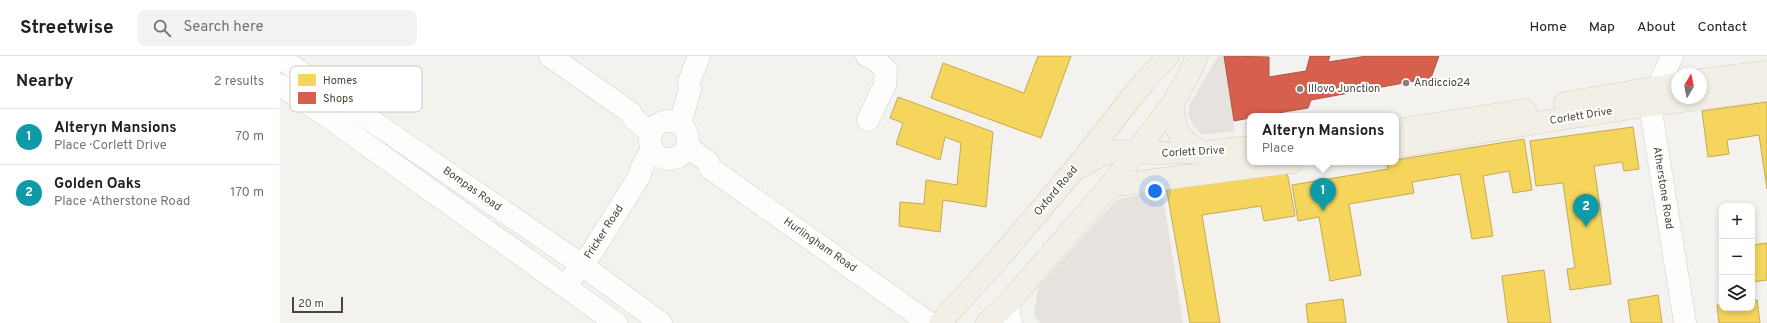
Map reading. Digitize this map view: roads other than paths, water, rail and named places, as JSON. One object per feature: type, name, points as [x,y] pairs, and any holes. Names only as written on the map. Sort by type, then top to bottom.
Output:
[{"type":"main road","name":"Oxford Road","points":[[940,323],[1001,256],[1168,56]]},
{"type":"main road","points":[[987,323],[1010,301],[1110,186],[1173,103],[1197,56]]},
{"type":"main road","points":[[1707,79],[1767,72]]},
{"type":"main road","name":"Corlett Drive","points":[[1399,130],[1586,100],[1668,85]]},
{"type":"main road","name":"Corlett Drive","points":[[1399,146],[1650,105],[1767,90]]},
{"type":"main road","points":[[1173,103],[1175,125],[1180,136],[1188,144],[1203,152]]},
{"type":"main road","name":"Corlett Drive","points":[[1074,170],[1104,154],[1116,151],[1156,153],[1203,152],[1247,147]]},
{"type":"main road","name":"Corlett Drive","points":[[1110,186],[1269,165]]},
{"type":"street","name":"Hurlingham Road","points":[[550,56],[631,112],[634,118],[668,139],[704,168],[710,168],[929,323]]},
{"type":"street","name":"Fricker Road","points":[[564,286],[592,252],[640,176],[641,169],[668,139],[683,87],[689,82],[699,56]]},
{"type":"street","points":[[867,56],[875,59],[886,70],[885,85],[868,120]]},
{"type":"street","points":[[1650,105],[1668,85],[1672,56]]},
{"type":"street","name":"Bompas Road","points":[[280,58],[292,66]]},
{"type":"street","points":[[280,86],[290,92]]},
{"type":"street","name":"Atherstone Road","points":[[1650,105],[1685,323]]},
{"type":"street","points":[[321,112],[616,323]]},
{"type":"street","name":"Bompas Road","points":[[360,112],[582,265],[661,323]]},
{"type":"street","points":[[1010,301],[1011,323]]},
{"type":"place","name":"Andiccio24","points":[[1406,83]]},
{"type":"place","name":"Illovo Junction","points":[[1300,89]]},
{"type":"place","name":"Alteryn Mansions","points":[[1323,211]]},
{"type":"place","name":"Golden Oaks","points":[[1586,227]]}]
